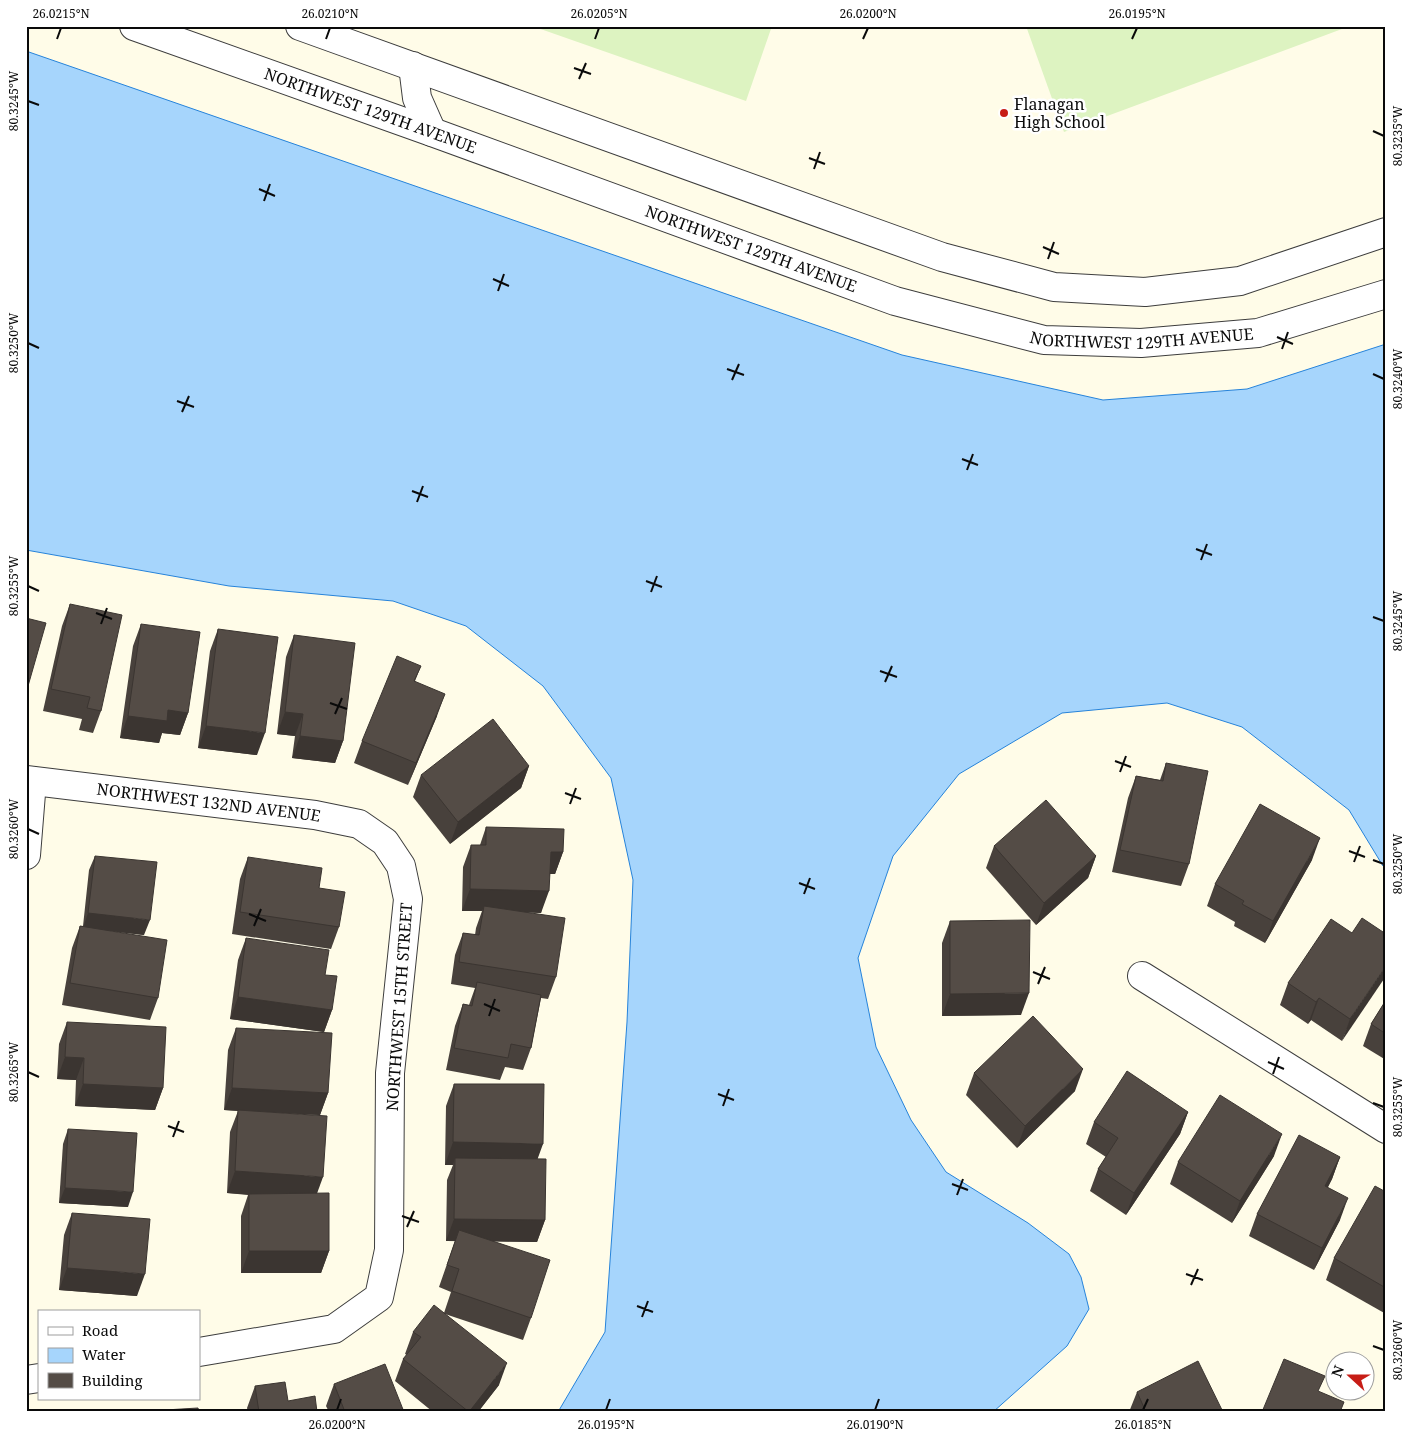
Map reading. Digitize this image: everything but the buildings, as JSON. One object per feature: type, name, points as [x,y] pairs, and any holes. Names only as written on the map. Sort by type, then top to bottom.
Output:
[{"type":"street","name":"NORTHWEST 129TH AVENUE","points":[[134,26],[432,132],[895,301],[1044,340],[1141,343],[1258,333],[1386,294]]},
{"type":"street","points":[[300,26],[942,257],[1054,287],[1146,292],[1240,281],[1386,232]]},
{"type":"street","points":[[413,66],[417,98],[432,132]]},
{"type":"street","points":[[26,855],[29,780]]},
{"type":"street","name":"NORTHWEST 132ND AVENUE","points":[[29,780],[315,815],[359,824],[385,842]]},
{"type":"street","name":"NORTHWEST 15TH STREET","points":[[200,1352],[334,1329],[379,1297],[389,1250],[390,1073],[408,899],[401,866],[385,842]]},
{"type":"street","points":[[1142,976],[1386,1129]]},
{"type":"green space","points":[[532,26],[772,26],[746,101]]},
{"type":"green space","points":[[1026,26],[1350,26],[1064,132]]},
{"type":"water","points":[[26,51],[902,355],[1103,400],[1247,389],[1386,344],[1386,868],[1349,810],[1242,727],[1167,703],[1062,713],[959,774],[893,856],[858,958],[876,1047],[911,1120],[946,1172],[1028,1223],[1069,1254],[1081,1277],[1089,1309],[1067,1346],[993,1412],[558,1412],[605,1332],[627,1022],[633,880],[611,778],[543,686],[466,626],[393,601],[229,586],[26,550]]},
{"type":"place","name":"Flanagan High School","points":[[1004,113]]}]
